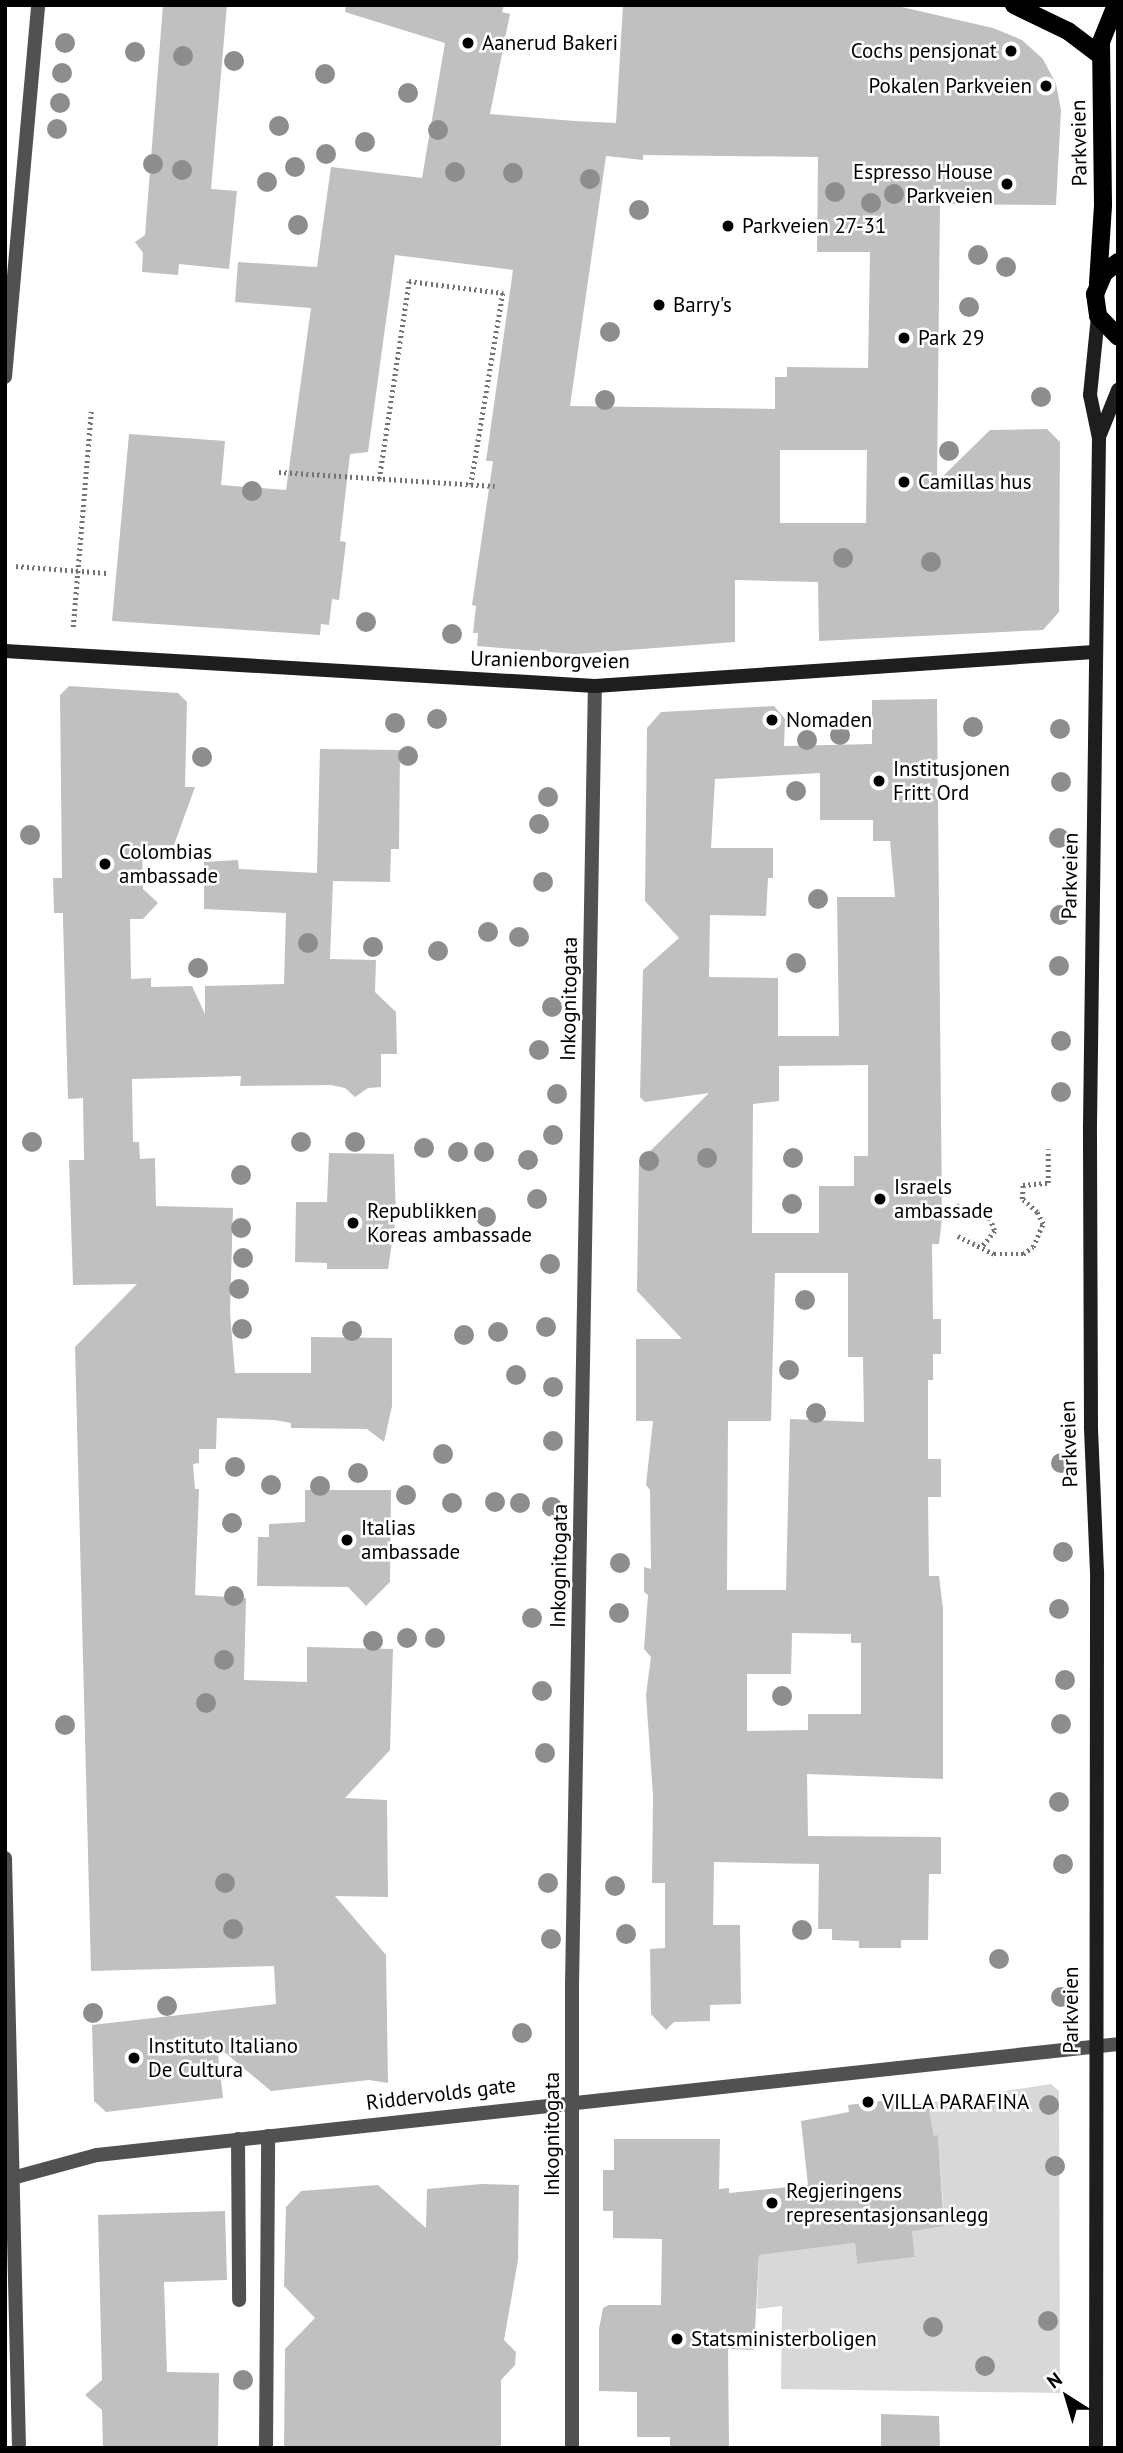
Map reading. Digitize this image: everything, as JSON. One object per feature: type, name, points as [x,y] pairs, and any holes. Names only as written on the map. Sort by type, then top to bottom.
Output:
[{"type":"main road","points":[[1014,5],[1068,30],[1101,56]]},
{"type":"main road","name":"Parkveien","points":[[1098,316],[1103,205],[1101,42],[1116,5]]},
{"type":"main road","points":[[1098,283],[1118,262]]},
{"type":"main road","points":[[1098,316],[1118,337]]},
{"type":"street","points":[[5,377],[38,5]]},
{"type":"street","name":"Parkveien","points":[[1096,2448],[1094,2047],[1097,1572],[1091,1427],[1090,1125],[1094,652],[1099,438],[1090,395],[1098,316]]},
{"type":"street","name":"Parkveien","points":[[1099,438],[1118,390]]},
{"type":"street","name":"Uranienborgveien","points":[[5,651],[595,686],[1094,652]]},
{"type":"street","name":"Inkognitogata","points":[[572,2448],[572,2101],[595,686]]},
{"type":"street","points":[[5,1858],[8,2178],[19,2448]]},
{"type":"street","name":"Riddervolds gate","points":[[8,2178],[87,2156],[572,2101],[1118,2044]]},
{"type":"street","points":[[266,2448],[268,2136]]},
{"type":"street","points":[[238,2139],[239,2300]]},
{"type":"path","points":[[379,479],[408,281],[503,293],[471,484]]},
{"type":"path","points":[[73,627],[91,412]]},
{"type":"path","points":[[279,472],[495,486]]},
{"type":"path","points":[[16,566],[107,573]]},
{"type":"path","points":[[958,1236],[981,1248],[1010,1256],[1023,1254],[1039,1241],[1041,1217],[1022,1199],[1023,1185],[1048,1183],[1048,1149]]},
{"type":"path","points":[[957,1205],[990,1218],[995,1231],[981,1248]]},
{"type":"shaded area","points":[[1051,2084],[1059,2091],[1060,2393],[781,2389],[782,2306],[757,2309],[759,2255],[855,2243],[857,2264],[915,2257],[912,2231],[944,2216],[938,2136],[934,2136],[928,2103]]},
{"type":"building","points":[[163,5],[227,5],[211,189],[237,191],[229,269],[179,264],[178,275],[142,272],[143,253],[135,242],[145,235]]},
{"type":"building","points":[[346,5],[504,5],[502,12],[510,14],[490,114],[616,123],[623,5],[893,5],[993,28],[1022,40],[1043,59],[1056,84],[1061,110],[1056,205],[940,204],[937,482],[990,430],[1047,429],[1060,442],[1059,612],[1043,630],[819,641],[818,582],[735,580],[735,642],[575,654],[477,646],[478,633],[473,633],[476,606],[472,605],[493,461],[486,461],[513,270],[395,255],[368,452],[350,454],[340,541],[346,542],[339,600],[332,599],[329,625],[321,624],[320,635],[112,621],[129,434],[225,441],[221,485],[286,490],[311,308],[235,302],[238,262],[317,267],[331,167],[422,178],[445,43],[345,12]],"holes":[[[643,155],[818,157],[817,252],[870,252],[868,368],[787,367],[787,377],[775,377],[775,409],[570,406],[606,156],[643,160]],[[780,450],[867,450],[866,523],[780,523]]]},
{"type":"building","points":[[69,686],[178,693],[187,702],[185,787],[195,787],[174,845],[142,846],[143,889],[158,903],[143,919],[130,919],[131,979],[151,978],[151,987],[192,986],[205,1014],[205,986],[284,984],[286,913],[204,909],[204,862],[238,860],[239,869],[317,873],[320,749],[400,750],[399,849],[391,849],[390,882],[333,881],[330,959],[376,960],[375,992],[396,1012],[397,1054],[381,1054],[381,1087],[368,1088],[355,1097],[345,1088],[331,1085],[240,1086],[241,1076],[132,1079],[133,1142],[139,1142],[140,1159],[155,1158],[156,1206],[233,1208],[230,1313],[235,1373],[311,1373],[311,1337],[392,1338],[392,1406],[384,1442],[367,1429],[291,1428],[291,1423],[274,1420],[217,1418],[216,1449],[199,1449],[199,1463],[193,1464],[195,1489],[199,1489],[195,1595],[246,1598],[244,1680],[307,1682],[307,1647],[393,1649],[390,1750],[345,1798],[387,1800],[388,1897],[335,1896],[386,1955],[388,2083],[369,2080],[271,2091],[217,2046],[223,2098],[106,2112],[94,2101],[92,2025],[276,2004],[274,1966],[91,1971],[75,1347],[137,1284],[73,1285],[69,1160],[84,1160],[83,1098],[68,1099],[63,913],[54,913],[53,878],[62,878],[60,695]]},
{"type":"building","points":[[937,699],[942,1218],[939,1244],[932,1244],[933,1319],[941,1319],[941,1354],[933,1354],[933,1380],[928,1380],[928,1459],[941,1459],[941,1497],[928,1497],[929,1576],[939,1576],[943,1609],[943,1779],[807,1774],[808,1836],[941,1837],[941,1874],[929,1874],[928,1940],[901,1940],[901,1948],[859,1948],[859,1941],[832,1940],[832,1929],[818,1929],[819,1864],[714,1862],[713,1925],[740,1925],[741,2004],[710,2005],[710,2021],[674,2022],[666,2030],[651,2014],[650,1949],[665,1948],[665,1883],[652,1883],[653,1796],[646,1695],[651,1657],[644,1649],[648,1595],[644,1592],[644,1567],[651,1569],[650,1490],[646,1485],[653,1421],[636,1421],[636,1339],[682,1339],[637,1291],[639,1162],[709,1093],[645,1102],[640,1097],[643,970],[679,938],[645,901],[647,728],[661,712],[774,706],[785,719],[784,746],[872,744],[872,700]],"holes":[[[820,773],[820,820],[873,820],[873,841],[890,841],[895,897],[837,897],[839,1036],[778,1036],[778,978],[709,977],[710,915],[766,916],[768,878],[773,878],[773,848],[711,848],[715,779]],[[868,1065],[868,1156],[854,1156],[854,1186],[819,1186],[819,1233],[752,1233],[753,1104],[779,1101],[779,1066]],[[775,1273],[848,1273],[848,1357],[863,1357],[864,1422],[790,1419],[786,1590],[727,1590],[728,1421],[771,1421]],[[792,1633],[851,1634],[851,1643],[861,1643],[861,1714],[808,1714],[808,1730],[747,1731],[747,1674],[791,1674]]]},
{"type":"building","points":[[329,1153],[394,1154],[396,1217],[388,1269],[327,1269],[327,1263],[295,1262],[296,1202],[327,1202]]},
{"type":"building","points":[[305,1490],[391,1490],[390,1582],[366,1606],[348,1587],[257,1586],[258,1537],[269,1537],[269,1524],[305,1522]]},
{"type":"building","name":"Regjeringens representasjonsanlegg","points":[[896,2099],[897,2106],[928,2103],[934,2136],[938,2135],[944,2226],[912,2231],[915,2257],[857,2264],[855,2243],[759,2255],[754,2350],[728,2349],[729,2448],[670,2448],[670,2437],[637,2437],[637,2392],[599,2391],[599,2329],[603,2308],[609,2305],[661,2305],[662,2239],[613,2238],[613,2211],[603,2211],[603,2170],[614,2170],[614,2139],[720,2139],[719,2189],[729,2188],[729,2193],[808,2185],[801,2121],[849,2112],[848,2105]]},
{"type":"building","points":[[481,2184],[519,2185],[518,2260],[504,2340],[516,2352],[515,2365],[501,2380],[501,2448],[284,2448],[285,2349],[315,2318],[284,2286],[286,2207],[301,2191],[378,2185],[426,2228],[427,2189]]},
{"type":"building","points":[[225,2211],[227,2280],[164,2282],[167,2372],[219,2373],[218,2448],[103,2448],[102,2410],[85,2395],[102,2380],[98,2215]]},
{"type":"building","points":[[881,2414],[939,2416],[940,2448],[881,2448]]},
{"type":"place","name":"Aanerud Bakeri","points":[[468,43]]},
{"type":"place","name":"Cochs pensjonat","points":[[1011,51]]},
{"type":"place","name":"Pokalen Parkveien","points":[[1046,86]]},
{"type":"place","name":"Espresso House Parkveien","points":[[1007,184]]},
{"type":"place","name":"Parkveien 27-31","points":[[728,226]]},
{"type":"place","name":"Barry's","points":[[659,305]]},
{"type":"place","name":"Park 29","points":[[904,338]]},
{"type":"place","name":"Camillas hus","points":[[904,482]]},
{"type":"place","name":"Nomaden","points":[[772,720]]},
{"type":"place","name":"Institusjonen Fritt Ord","points":[[879,781]]},
{"type":"place","name":"Colombias ambassade","points":[[105,864]]},
{"type":"place","name":"Israels ambassade","points":[[880,1199]]},
{"type":"place","name":"Republikken Koreas ambassade","points":[[353,1223]]},
{"type":"place","name":"Italias ambassade","points":[[347,1540]]},
{"type":"place","name":"Instituto Italiano De Cultura","points":[[134,2058]]},
{"type":"place","name":"VILLA PARAFINA","points":[[868,2102]]},
{"type":"place","name":"Regjeringens representasjonsanlegg","points":[[772,2203]]},
{"type":"place","name":"Statsministerboligen","points":[[677,2339]]}]
